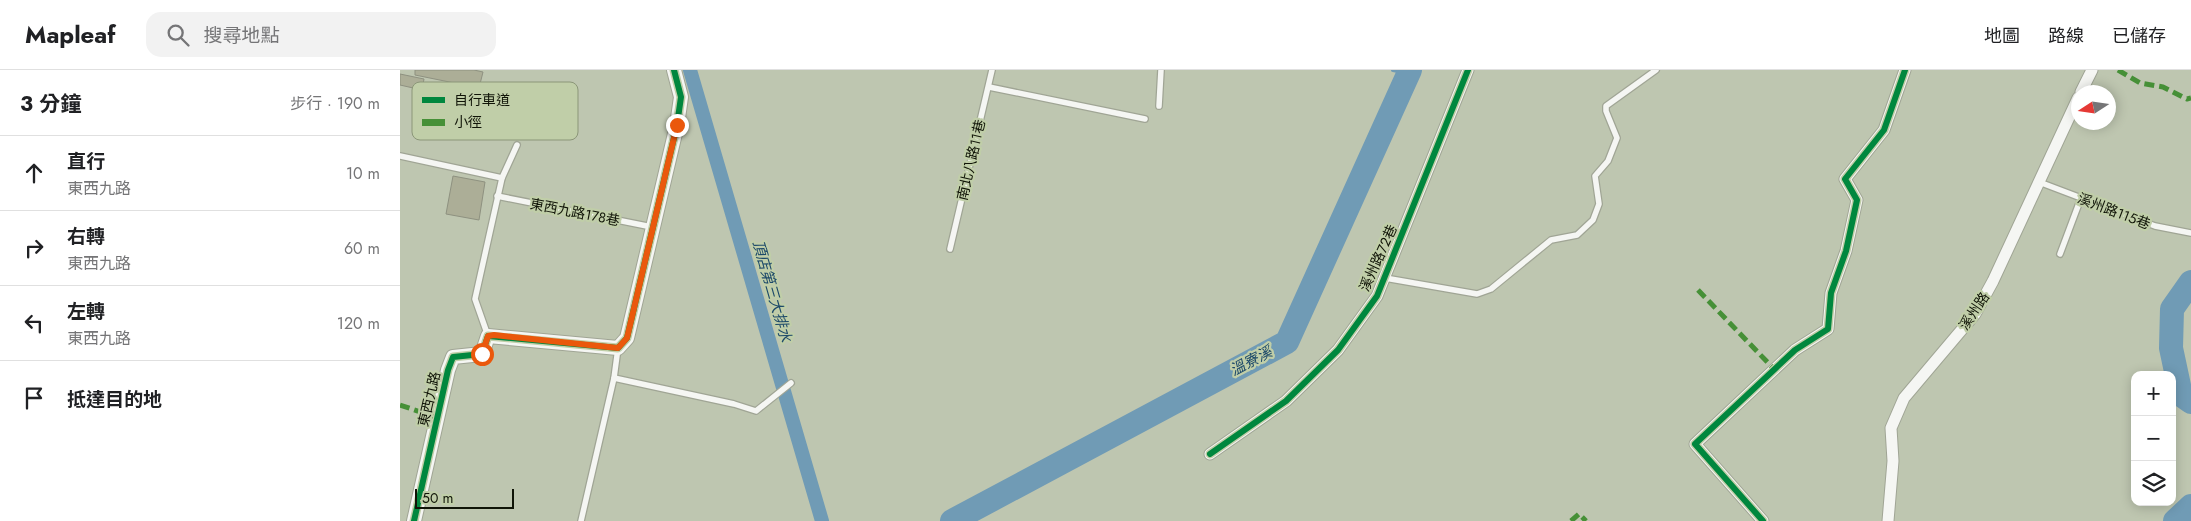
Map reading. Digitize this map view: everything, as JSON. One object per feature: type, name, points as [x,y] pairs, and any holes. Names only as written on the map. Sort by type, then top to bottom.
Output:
[{"type":"street","points":[[488,336],[618,348],[627,338],[677,125],[681,97],[674,70]]},
{"type":"street","name":"溪州路72巷","points":[[1210,454],[1286,401],[1338,350],[1377,296],[1468,70]]},
{"type":"street","points":[[1763,521],[1695,444],[1795,350],[1828,329],[1831,293],[1846,251],[1857,200],[1845,179],[1884,130],[1904,70]]},
{"type":"street","points":[[2084,85],[2092,70]]},
{"type":"street","name":"溪州路","points":[[1888,521],[1893,461],[1891,428],[1904,398],[1975,314],[1993,281],[2071,113]]},
{"type":"street","name":"東西九路","points":[[414,521],[448,370],[453,357],[482,354],[488,336]]},
{"type":"lane","name":"南北八路11巷","points":[[950,249],[992,70]]},
{"type":"lane","points":[[1159,106],[1162,70]]},
{"type":"lane","points":[[1385,278],[1477,294],[1491,289],[1551,240],[1577,235],[1593,220],[1599,204],[1595,176],[1608,161],[1618,138],[1606,111],[1606,106],[1656,70]]},
{"type":"lane","points":[[989,87],[1145,119]]},
{"type":"lane","points":[[488,336],[475,299],[497,196],[502,178],[517,145]]},
{"type":"lane","points":[[400,156],[502,178]]},
{"type":"lane","name":"溪州路115巷","points":[[2039,182],[2155,226],[2191,233]]},
{"type":"lane","name":"東西九路178巷","points":[[497,196],[654,228]]},
{"type":"lane","points":[[2060,254],[2081,198]]},
{"type":"lane","points":[[581,521],[614,378],[618,348]]},
{"type":"lane","points":[[614,378],[734,404],[756,411],[791,382]]},
{"type":"building","points":[[415,70],[474,70],[483,72],[480,82],[449,82],[415,75]]},
{"type":"building","points":[[400,74],[424,79],[423,82],[412,82],[412,88],[400,85]]},
{"type":"building","points":[[453,176],[485,182],[479,220],[446,214]]},
{"type":"waterway","name":"頂店第三大排水","points":[[690,70],[822,521]]},
{"type":"waterway","points":[[1393,70],[1408,73]]},
{"type":"waterway","name":"溫寮溪","points":[[952,521],[1287,342],[1410,70]]},
{"type":"waterway","points":[[2191,282],[2172,309],[2171,348],[2181,395],[2191,402]]},
{"type":"waterway","points":[[2175,521],[2191,506]]},
{"type":"marked path","points":[[2118,70],[2140,83],[2163,87],[2187,99],[2191,98]]},
{"type":"marked path","points":[[1698,290],[1774,369]]},
{"type":"marked path","points":[[400,405],[438,418]]},
{"type":"marked path","points":[[1571,521],[1579,514],[1586,521]]},
{"type":"cycle path","points":[[414,521],[448,370],[453,357],[482,354],[488,336],[618,348],[627,338],[677,125],[681,97],[674,70]]},
{"type":"cycle path","points":[[1210,454],[1286,401],[1338,350],[1377,296],[1468,70]]},
{"type":"cycle path","points":[[1763,521],[1695,444],[1795,350],[1828,329],[1831,293],[1846,251],[1857,200],[1845,179],[1884,130],[1905,70]]},
{"type":"route","points":[[482,354],[488,336],[494,335],[618,348],[627,338],[677,125]]}]
